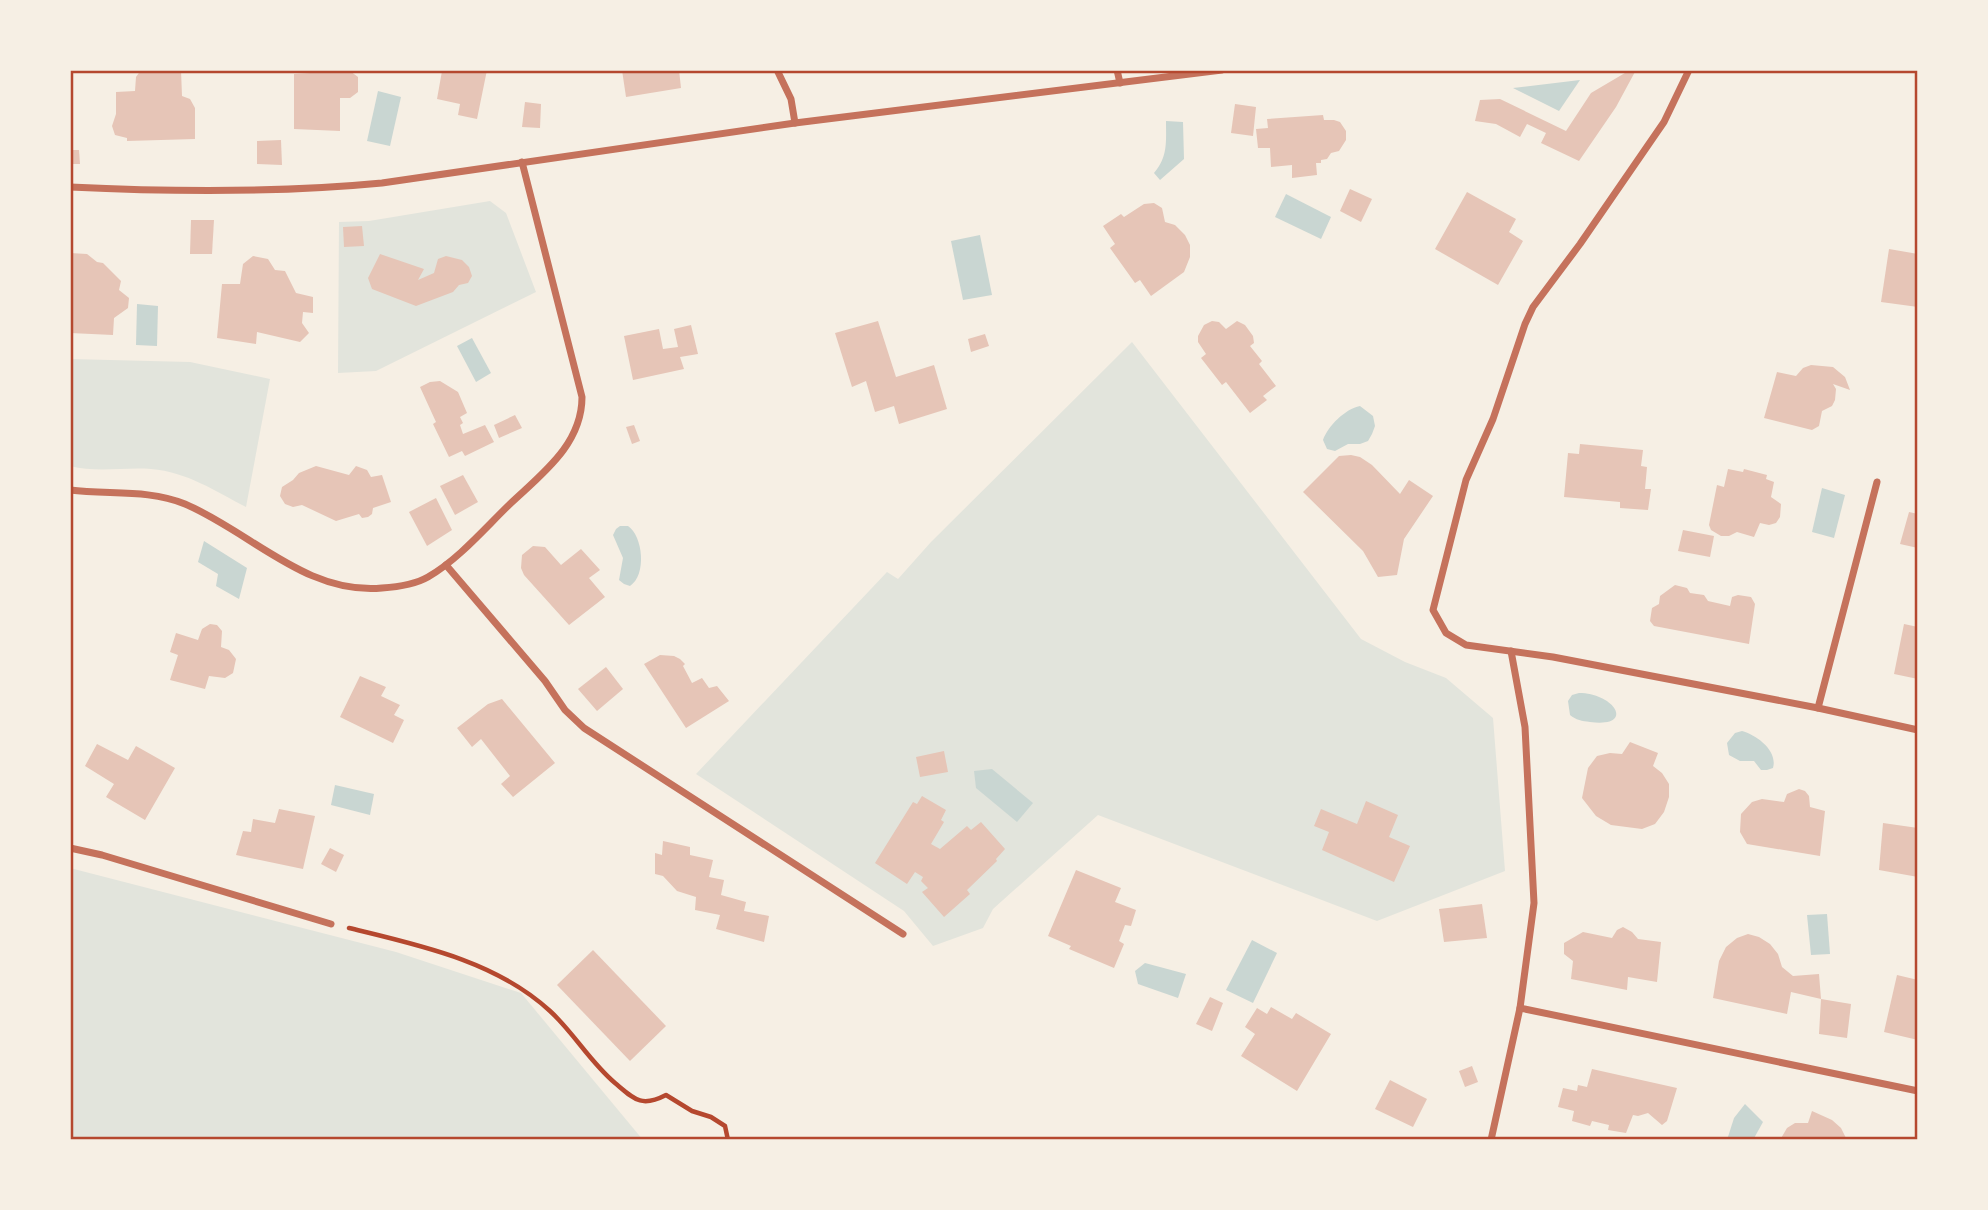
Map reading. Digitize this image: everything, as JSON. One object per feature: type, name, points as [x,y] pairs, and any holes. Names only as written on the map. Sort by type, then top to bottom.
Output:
[{"type":"street","points":[[777,70],[791,99],[795,123]]},
{"type":"street","points":[[1117,70],[1120,83]]},
{"type":"street","points":[[70,187],[219,191],[320,189],[382,183],[795,123],[1222,70]]},
{"type":"street","points":[[1689,70],[1664,122],[1533,307],[1458,506],[1433,610],[1446,633],[1466,645],[1818,708],[1918,730]]},
{"type":"street","points":[[70,489],[141,493],[176,501],[216,520],[302,572],[339,587],[370,590],[406,585],[426,578],[446,565],[541,475],[569,443],[582,415],[582,397],[522,162]]},
{"type":"street","points":[[1818,708],[1877,482]]},
{"type":"street","points":[[446,565],[545,681],[560,704],[584,728],[903,934]]},
{"type":"street","points":[[1491,1140],[1520,1008],[1534,903],[1525,727],[1511,651]]},
{"type":"street","points":[[70,848],[102,855],[331,924]]},
{"type":"street","points":[[1520,1008],[1918,1091]]},
{"type":"path","points":[[331,924],[485,968],[514,983],[549,1010],[601,1072],[634,1099],[652,1102],[666,1095],[725,1126],[728,1140]]},
{"type":"shaded area","points":[[1580,80],[1559,111],[1513,88]]},
{"type":"shaded area","points":[[378,91],[401,97],[390,146],[367,141]]},
{"type":"shaded area","points":[[1166,121],[1183,122],[1184,159],[1160,180],[1154,173],[1164,155]]},
{"type":"shaded area","points":[[1286,194],[1331,217],[1321,239],[1275,217]]},
{"type":"shaded area","points":[[490,201],[506,213],[536,292],[376,371],[338,373],[339,222],[369,221]]},
{"type":"shaded area","points":[[980,235],[992,295],[963,300],[951,241]]},
{"type":"shaded area","points":[[137,304],[158,306],[157,346],[136,345]]},
{"type":"shaded area","points":[[472,338],[491,373],[476,382],[457,346]]},
{"type":"shaded area","points":[[1132,342],[1361,639],[1405,662],[1446,678],[1493,718],[1505,871],[1377,921],[1098,815],[993,909],[983,928],[933,946],[904,911],[696,774],[887,572],[898,579],[931,542]]},
{"type":"shaded area","points":[[70,359],[190,362],[270,379],[246,507],[177,474],[151,469],[90,469],[70,466]]},
{"type":"shaded area","points":[[1360,406],[1373,416],[1375,426],[1368,441],[1348,444],[1335,451],[1327,449],[1323,440],[1329,429],[1343,414]]},
{"type":"shaded area","points":[[1822,488],[1845,495],[1834,538],[1812,532]]},
{"type":"shaded area","points":[[620,526],[628,526],[633,531],[640,546],[639,573],[630,586],[619,580],[623,558],[613,535]]},
{"type":"shaded area","points":[[204,541],[247,568],[239,599],[216,586],[218,574],[198,562]]},
{"type":"shaded area","points":[[1592,694],[1610,704],[1616,715],[1613,720],[1584,721],[1572,717],[1568,701],[1572,695]]},
{"type":"shaded area","points":[[1742,731],[1765,745],[1772,756],[1773,768],[1761,770],[1754,761],[1740,761],[1729,755],[1727,743],[1735,733]]},
{"type":"shaded area","points":[[992,769],[1033,803],[1017,822],[976,788],[974,771]]},
{"type":"shaded area","points":[[335,785],[374,794],[370,815],[331,805]]},
{"type":"shaded area","points":[[70,868],[396,952],[521,993],[643,1140],[70,1140]]},
{"type":"shaded area","points":[[1827,914],[1830,954],[1811,955],[1807,915]]},
{"type":"shaded area","points":[[1252,940],[1277,953],[1253,1003],[1226,990]]},
{"type":"shaded area","points":[[1145,963],[1186,974],[1178,998],[1138,984],[1135,971]]},
{"type":"shaded area","points":[[1745,1104],[1763,1122],[1753,1140],[1727,1140],[1734,1118]]},
{"type":"building","points":[[141,70],[181,70],[182,96],[190,99],[195,108],[195,139],[127,141],[127,138],[115,135],[112,126],[116,114],[116,92],[135,91],[136,77]]},
{"type":"building","points":[[310,70],[350,71],[358,77],[358,92],[350,98],[340,98],[340,131],[294,129],[294,74],[310,73]]},
{"type":"building","points":[[487,70],[477,119],[458,115],[460,104],[437,99],[442,71]]},
{"type":"building","points":[[622,70],[679,70],[681,88],[626,97]]},
{"type":"building","points":[[1630,70],[1636,70],[1616,107],[1579,161],[1541,143],[1546,133],[1527,124],[1520,137],[1496,124],[1475,121],[1480,100],[1500,99],[1566,131],[1591,93]]},
{"type":"building","points":[[525,102],[541,104],[540,128],[522,127]]},
{"type":"building","points":[[1235,104],[1256,107],[1253,136],[1231,133]]},
{"type":"building","points":[[1323,115],[1324,120],[1340,122],[1346,131],[1346,140],[1339,151],[1331,153],[1327,159],[1321,160],[1321,163],[1316,163],[1317,175],[1292,178],[1292,165],[1271,167],[1270,148],[1258,148],[1256,129],[1268,128],[1267,119]]},
{"type":"building","points":[[281,140],[282,165],[257,164],[257,141]]},
{"type":"building","points":[[70,150],[79,150],[80,164],[70,164]]},
{"type":"building","points":[[1350,189],[1372,199],[1361,222],[1340,211]]},
{"type":"building","points":[[1467,192],[1516,219],[1509,232],[1523,241],[1498,285],[1435,249]]},
{"type":"building","points":[[1154,203],[1162,208],[1165,222],[1175,225],[1185,235],[1190,245],[1190,257],[1184,272],[1151,296],[1140,280],[1135,283],[1110,248],[1115,244],[1103,226],[1121,214],[1124,217],[1144,204]]},
{"type":"building","points":[[191,220],[214,220],[212,254],[190,254]]},
{"type":"building","points":[[362,226],[364,246],[344,247],[343,227]]},
{"type":"building","points":[[1889,249],[1918,254],[1918,307],[1881,302]]},
{"type":"building","points":[[70,253],[87,254],[103,263],[121,281],[119,290],[129,298],[128,308],[114,318],[113,335],[70,333]]},
{"type":"building","points":[[380,254],[424,269],[418,280],[434,273],[438,259],[446,256],[462,260],[469,267],[472,276],[468,283],[459,285],[453,292],[416,306],[372,289],[368,278]]},
{"type":"building","points":[[253,256],[268,259],[275,270],[285,271],[296,293],[313,297],[313,313],[303,312],[302,323],[309,333],[300,342],[257,332],[256,344],[217,338],[222,284],[240,284],[243,264]]},
{"type":"building","points":[[878,321],[896,377],[934,365],[947,409],[899,424],[894,406],[875,412],[866,381],[852,387],[835,333]]},
{"type":"building","points":[[1212,321],[1219,322],[1226,329],[1237,321],[1245,325],[1253,336],[1254,343],[1250,346],[1262,361],[1259,364],[1276,386],[1263,396],[1267,400],[1250,413],[1226,382],[1222,385],[1201,358],[1206,354],[1198,342],[1198,336],[1204,325]]},
{"type":"building","points":[[691,325],[698,354],[680,357],[684,369],[633,380],[624,336],[659,329],[663,349],[678,347],[674,329]]},
{"type":"building","points":[[985,334],[989,346],[971,352],[968,339]]},
{"type":"building","points":[[1811,365],[1833,367],[1845,377],[1850,390],[1833,384],[1836,389],[1835,400],[1832,406],[1822,411],[1819,426],[1812,430],[1764,418],[1777,372],[1796,376],[1803,368]]},
{"type":"building","points":[[440,381],[458,392],[467,413],[460,417],[463,434],[485,425],[494,442],[465,456],[462,451],[449,457],[433,424],[436,422],[420,387]]},
{"type":"building","points":[[515,415],[522,428],[499,438],[494,425]]},
{"type":"building","points":[[634,425],[640,441],[632,444],[626,427]]},
{"type":"building","points":[[1580,444],[1643,450],[1641,466],[1647,467],[1645,489],[1651,489],[1648,510],[1620,508],[1620,502],[1564,497],[1568,453],[1579,454]]},
{"type":"building","points":[[1351,455],[1372,465],[1400,494],[1409,480],[1433,496],[1404,539],[1397,575],[1378,577],[1363,551],[1303,492],[1339,456]]},
{"type":"building","points":[[316,466],[349,475],[356,466],[367,470],[371,477],[382,475],[391,502],[373,508],[368,517],[362,518],[359,514],[336,521],[302,505],[293,507],[285,504],[280,496],[282,487],[299,473]]},
{"type":"building","points":[[1728,469],[1743,472],[1744,469],[1767,475],[1766,479],[1774,482],[1771,497],[1781,504],[1780,517],[1776,523],[1760,523],[1754,537],[1737,532],[1721,536],[1711,530],[1709,525],[1717,485],[1724,487]]},
{"type":"building","points":[[463,475],[478,502],[455,515],[440,486]]},
{"type":"building","points":[[436,498],[452,530],[427,546],[409,512]]},
{"type":"building","points":[[1909,512],[1918,514],[1918,548],[1900,544]]},
{"type":"building","points":[[1683,530],[1714,536],[1710,557],[1678,551]]},
{"type":"building","points":[[533,546],[545,547],[561,565],[581,549],[600,570],[589,578],[605,597],[569,625],[524,575],[521,568],[522,555]]},
{"type":"building","points":[[1675,585],[1687,588],[1690,593],[1704,595],[1708,601],[1730,606],[1732,597],[1751,597],[1755,604],[1749,644],[1654,626],[1650,621],[1652,608],[1659,604],[1660,596]]},
{"type":"building","points":[[210,624],[217,625],[222,631],[221,647],[229,650],[236,659],[233,673],[225,678],[209,676],[205,689],[170,680],[178,655],[170,652],[176,633],[198,640],[202,629]]},
{"type":"building","points":[[1904,624],[1918,627],[1918,679],[1894,674]]},
{"type":"building","points":[[660,655],[680,659],[685,664],[683,666],[692,683],[702,678],[709,688],[717,686],[729,701],[686,728],[644,664]]},
{"type":"building","points":[[606,667],[623,689],[597,711],[578,689]]},
{"type":"building","points":[[360,676],[386,687],[381,696],[400,705],[394,715],[404,720],[393,743],[340,717]]},
{"type":"building","points":[[502,699],[555,763],[513,797],[501,784],[510,776],[481,739],[472,747],[457,728],[488,704]]},
{"type":"building","points":[[1630,742],[1658,753],[1653,766],[1669,784],[1669,797],[1664,812],[1655,824],[1642,829],[1611,825],[1596,816],[1582,798],[1588,768],[1597,756],[1622,754]]},
{"type":"building","points":[[97,744],[128,760],[136,746],[175,768],[145,820],[106,797],[114,784],[85,766]]},
{"type":"building","points":[[944,751],[948,772],[920,777],[916,757]]},
{"type":"building","points":[[1799,789],[1809,796],[1810,807],[1825,811],[1820,856],[1747,844],[1740,832],[1741,814],[1752,802],[1762,799],[1784,802],[1787,794]]},
{"type":"building","points":[[922,796],[946,810],[941,820],[944,822],[931,844],[940,849],[967,826],[971,830],[981,822],[1005,849],[997,861],[967,890],[970,894],[944,917],[922,892],[928,888],[921,881],[923,877],[915,872],[907,884],[875,863],[913,802],[917,804]]},
{"type":"building","points":[[1366,801],[1398,815],[1389,837],[1410,846],[1394,882],[1322,850],[1329,832],[1314,826],[1321,809],[1357,824]]},
{"type":"building","points":[[279,809],[315,816],[303,869],[236,855],[243,831],[251,832],[253,819],[275,823]]},
{"type":"building","points":[[1883,823],[1918,828],[1918,877],[1879,870]]},
{"type":"building","points":[[663,841],[690,847],[690,855],[713,860],[709,877],[724,880],[721,895],[746,902],[744,911],[769,916],[764,942],[716,929],[720,915],[695,910],[696,897],[677,891],[663,876],[655,874],[655,853],[662,855]]},
{"type":"building","points":[[330,848],[344,855],[336,872],[321,864]]},
{"type":"building","points":[[1076,870],[1121,888],[1115,902],[1136,910],[1131,926],[1125,925],[1119,941],[1124,944],[1114,968],[1069,949],[1071,946],[1048,936]]},
{"type":"building","points":[[1482,904],[1487,938],[1444,942],[1439,909]]},
{"type":"building","points":[[1623,927],[1638,939],[1661,942],[1657,982],[1628,977],[1627,990],[1571,979],[1573,961],[1564,954],[1564,943],[1583,932],[1612,938],[1617,930]]},
{"type":"building","points":[[1748,934],[1770,944],[1778,954],[1782,967],[1793,976],[1819,974],[1821,999],[1791,992],[1787,1014],[1713,998],[1719,961],[1726,947],[1737,938]]},
{"type":"building","points":[[593,950],[666,1026],[630,1061],[557,985]]},
{"type":"building","points":[[1897,975],[1918,980],[1918,1040],[1884,1032]]},
{"type":"building","points":[[1210,997],[1223,1003],[1212,1031],[1196,1024]]},
{"type":"building","points":[[1821,999],[1851,1004],[1847,1038],[1819,1034]]},
{"type":"building","points":[[1271,1007],[1292,1019],[1296,1013],[1331,1034],[1297,1091],[1241,1056],[1255,1034],[1245,1027],[1257,1008],[1267,1014]]},
{"type":"building","points":[[1472,1066],[1478,1082],[1465,1087],[1459,1071]]},
{"type":"building","points":[[1592,1069],[1677,1088],[1667,1121],[1662,1125],[1648,1113],[1633,1115],[1626,1133],[1608,1130],[1609,1125],[1592,1121],[1590,1126],[1572,1121],[1574,1111],[1558,1107],[1563,1088],[1577,1091],[1578,1085],[1587,1087]]},
{"type":"building","points":[[1390,1080],[1427,1099],[1413,1127],[1375,1109]]},
{"type":"building","points":[[1812,1111],[1832,1120],[1841,1128],[1847,1140],[1780,1140],[1787,1128],[1795,1123],[1808,1123]]}]
